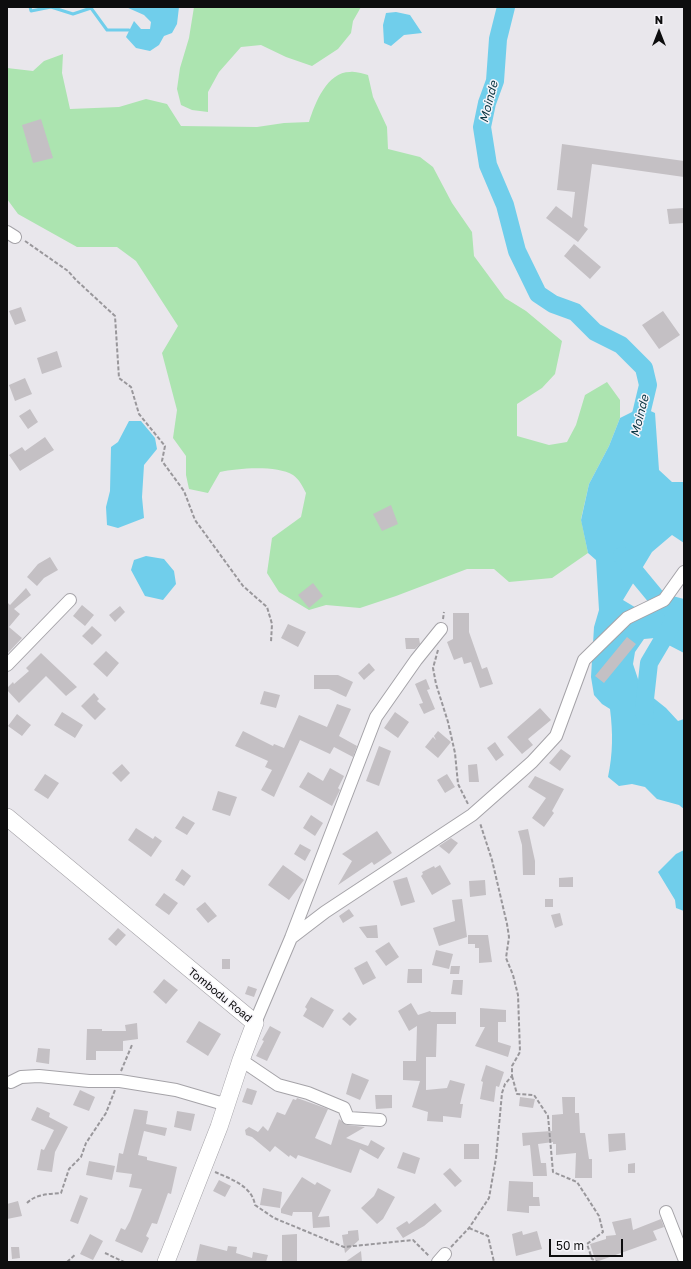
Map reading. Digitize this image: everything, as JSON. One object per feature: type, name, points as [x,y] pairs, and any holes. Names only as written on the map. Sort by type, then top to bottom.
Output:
[{"type":"main road","name":"Tombodu Road","points":[[7,818],[255,1023],[240,1060],[228,1103],[166,1262]]},
{"type":"street","points":[[291,938],[325,912],[472,815],[532,762],[556,736],[584,660],[627,618],[664,600],[684,572]]},
{"type":"street","points":[[7,665],[70,600]]},
{"type":"street","points":[[255,1023],[291,938],[376,717],[416,660],[441,629]]},
{"type":"street","points":[[240,1060],[278,1085],[308,1093],[344,1108],[348,1118],[380,1120]]},
{"type":"street","points":[[10,1082],[21,1077],[39,1076],[89,1081],[120,1081],[176,1090],[217,1102],[228,1103]]},
{"type":"street","points":[[666,1212],[684,1258]]},
{"type":"path","points":[[11,234],[25,241],[68,271],[115,316],[119,378],[131,387],[139,414],[165,446],[162,461],[184,490],[195,520],[243,586],[267,607],[272,624],[271,642]]},
{"type":"path","points":[[444,612],[440,646],[434,668],[436,684],[451,736],[458,784],[472,815],[480,824],[492,860],[509,937],[506,958],[513,975],[518,995],[520,1052],[512,1066],[512,1076],[517,1094],[534,1095],[548,1116],[553,1172],[577,1182],[599,1216],[603,1232],[587,1244],[592,1259],[598,1262]]},
{"type":"path","points":[[27,1203],[32,1198],[41,1195],[61,1193],[69,1169],[81,1157],[86,1143],[106,1113],[120,1081],[122,1066],[132,1045]]},
{"type":"path","points":[[202,1170],[214,1171],[240,1183],[254,1197],[255,1205],[274,1218],[344,1247],[413,1240],[438,1258],[470,1228],[489,1198],[496,1158],[502,1093],[505,1084],[512,1076]]},
{"type":"path","points":[[470,1228],[488,1236],[494,1262]]},
{"type":"path","points":[[106,1253],[124,1262]]},
{"type":"path","points":[[67,1262],[76,1254]]},
{"type":"green space","points":[[194,7],[361,7],[353,21],[351,33],[338,49],[312,66],[286,57],[261,45],[241,47],[219,72],[208,92],[208,112],[192,110],[181,105],[177,89],[180,68],[189,38]]},
{"type":"green space","points":[[63,54],[62,73],[70,109],[119,107],[146,99],[167,104],[181,126],[257,127],[284,123],[309,122],[323,90],[335,77],[342,73],[352,72],[368,75],[373,97],[387,127],[388,149],[420,157],[433,167],[452,203],[472,232],[474,256],[505,298],[526,311],[562,341],[555,374],[542,388],[517,404],[517,436],[549,445],[567,442],[576,425],[585,395],[607,382],[620,400],[620,418],[609,446],[589,484],[581,519],[588,553],[552,578],[509,582],[494,569],[467,569],[360,608],[326,605],[309,610],[279,592],[267,573],[272,538],[301,517],[306,493],[301,483],[293,475],[277,470],[257,468],[237,469],[220,472],[208,493],[189,489],[186,475],[186,456],[173,438],[177,410],[162,353],[178,326],[136,261],[117,247],[77,247],[18,214],[7,199],[7,68],[33,71],[44,61]]},
{"type":"water","points":[[126,7],[179,7],[177,24],[172,33],[164,36],[159,45],[150,51],[136,48],[126,37],[134,21],[141,29],[150,29],[151,22],[144,15]]},
{"type":"water","points":[[396,12],[410,15],[422,33],[404,35],[391,46],[384,43],[383,25],[386,13]]},
{"type":"water","points":[[642,407],[655,413],[659,470],[672,482],[684,482],[684,543],[672,535],[652,552],[623,600],[638,609],[665,594],[684,599],[684,653],[655,638],[644,639],[635,652],[633,664],[641,688],[666,708],[678,721],[684,719],[684,809],[679,805],[657,799],[645,787],[632,784],[619,786],[608,777],[612,743],[610,709],[602,704],[594,695],[591,677],[594,627],[599,610],[596,560],[588,553],[581,520],[589,484],[609,446],[620,418]]},
{"type":"water","points":[[129,421],[141,421],[155,438],[157,449],[144,465],[142,497],[144,518],[118,528],[107,525],[106,507],[110,491],[111,447],[118,442]]},
{"type":"water","points":[[146,556],[164,559],[174,571],[176,584],[163,600],[145,596],[131,570],[134,560]]},
{"type":"water","points":[[684,850],[684,911],[676,908],[675,900],[658,872],[676,854]]},
{"type":"building","points":[[41,119],[53,158],[33,163],[22,125]]},
{"type":"building","points":[[562,144],[684,161],[684,177],[592,164],[584,226],[588,229],[578,242],[546,218],[556,206],[572,218],[575,192],[557,190]]},
{"type":"building","points":[[684,208],[684,223],[669,224],[667,209]]},
{"type":"building","points":[[574,244],[601,267],[590,279],[564,256]]},
{"type":"building","points":[[21,307],[26,321],[15,325],[9,311]]},
{"type":"building","points":[[663,311],[680,335],[659,349],[642,325]]},
{"type":"building","points":[[57,351],[62,367],[42,374],[37,358]]},
{"type":"building","points":[[25,378],[32,394],[15,401],[9,385]]},
{"type":"building","points":[[30,409],[38,422],[28,429],[19,416]]},
{"type":"building","points":[[45,437],[54,450],[20,471],[9,455],[22,447],[25,451]]},
{"type":"building","points":[[391,505],[398,524],[382,531],[373,514]]},
{"type":"building","points":[[50,557],[58,570],[44,578],[37,586],[27,577],[38,564]]},
{"type":"building","points":[[313,583],[323,596],[309,608],[298,595]]},
{"type":"building","points":[[26,588],[31,595],[14,609],[20,614],[9,627],[22,638],[7,654],[7,602],[10,605]]},
{"type":"building","points":[[82,605],[94,615],[85,626],[73,616]]},
{"type":"building","points":[[120,606],[125,612],[115,622],[109,615]]},
{"type":"building","points":[[453,613],[469,613],[469,632],[482,669],[487,667],[493,684],[480,688],[471,662],[464,664],[462,657],[454,660],[447,642],[453,639]]},
{"type":"building","points":[[288,624],[306,632],[298,647],[281,638]]},
{"type":"building","points":[[92,626],[102,635],[92,645],[82,636]]},
{"type":"building","points":[[627,637],[636,644],[604,683],[595,676]]},
{"type":"building","points":[[405,638],[419,638],[420,644],[415,649],[406,649]]},
{"type":"building","points":[[106,651],[119,663],[107,677],[93,664]]},
{"type":"building","points":[[41,653],[77,687],[66,696],[46,676],[19,703],[7,690],[7,688],[29,671],[26,668]]},
{"type":"building","points":[[369,663],[375,670],[364,680],[358,673]]},
{"type":"building","points":[[314,675],[338,675],[353,682],[346,697],[329,689],[314,689]]},
{"type":"building","points":[[426,679],[430,689],[427,690],[435,709],[424,714],[419,704],[423,703],[415,684]]},
{"type":"building","points":[[264,691],[280,695],[276,708],[260,704]]},
{"type":"building","points":[[94,693],[99,699],[97,701],[106,709],[95,720],[81,706]]},
{"type":"building","points":[[337,704],[351,709],[339,736],[357,746],[353,757],[334,747],[330,754],[300,740],[274,797],[261,790],[272,770],[265,767],[268,761],[235,746],[243,731],[273,746],[274,744],[284,748],[299,715],[327,727]]},
{"type":"building","points":[[540,708],[551,720],[528,739],[533,745],[522,754],[507,737]]},
{"type":"building","points":[[62,712],[83,725],[75,738],[54,725]]},
{"type":"building","points":[[395,712],[409,722],[398,738],[384,728]]},
{"type":"building","points":[[17,714],[31,725],[22,736],[8,726]]},
{"type":"building","points":[[438,731],[451,742],[438,758],[425,747],[433,737],[436,740],[434,736]]},
{"type":"building","points":[[495,742],[504,755],[496,761],[487,748]]},
{"type":"building","points":[[379,746],[391,751],[379,786],[366,781]]},
{"type":"building","points":[[561,749],[571,756],[560,771],[549,763]]},
{"type":"building","points":[[122,764],[130,773],[121,782],[112,773]]},
{"type":"building","points":[[477,764],[479,782],[469,782],[468,765]]},
{"type":"building","points":[[330,768],[344,776],[338,788],[340,790],[332,806],[299,787],[308,772],[323,781]]},
{"type":"building","points":[[45,774],[59,783],[48,799],[34,790]]},
{"type":"building","points":[[447,774],[455,787],[445,793],[437,780]]},
{"type":"building","points":[[535,776],[564,789],[552,811],[554,813],[544,827],[532,818],[546,798],[528,787]]},
{"type":"building","points":[[218,791],[237,797],[230,816],[212,810]]},
{"type":"building","points":[[311,815],[323,823],[315,836],[303,828]]},
{"type":"building","points":[[183,816],[195,823],[187,835],[175,828]]},
{"type":"building","points":[[136,828],[153,839],[155,836],[162,841],[151,857],[128,840]]},
{"type":"building","points":[[528,829],[535,861],[535,875],[523,875],[522,845],[518,831]]},
{"type":"building","points":[[377,831],[392,853],[374,865],[372,862],[338,885],[352,861],[342,854]]},
{"type":"building","points":[[451,838],[458,843],[449,854],[439,846]]},
{"type":"building","points":[[300,844],[311,850],[305,861],[294,854]]},
{"type":"building","points":[[283,865],[304,880],[289,900],[268,885]]},
{"type":"building","points":[[440,865],[451,884],[432,895],[421,876],[423,874],[422,872],[434,866],[435,868]]},
{"type":"building","points":[[182,869],[191,876],[184,886],[175,880]]},
{"type":"building","points":[[407,877],[415,902],[401,906],[393,881]]},
{"type":"building","points":[[573,877],[573,887],[559,887],[559,878]]},
{"type":"building","points":[[485,880],[486,895],[470,897],[469,881]]},
{"type":"building","points":[[164,893],[178,903],[169,915],[155,905]]},
{"type":"building","points":[[462,899],[467,937],[439,946],[433,928],[455,921],[452,900]]},
{"type":"building","points":[[545,899],[553,899],[553,907],[545,907]]},
{"type":"building","points":[[205,902],[217,916],[208,923],[196,909]]},
{"type":"building","points":[[349,909],[354,916],[343,923],[339,916]]},
{"type":"building","points":[[560,913],[563,925],[555,928],[551,915]]},
{"type":"building","points":[[377,925],[378,938],[367,938],[359,927]]},
{"type":"building","points":[[118,928],[126,935],[116,946],[108,939]]},
{"type":"building","points":[[468,935],[488,935],[492,962],[479,963],[479,948],[475,948],[475,944],[468,944]]},
{"type":"building","points":[[389,942],[399,957],[386,966],[375,951]]},
{"type":"building","points":[[436,950],[453,954],[449,969],[432,965]]},
{"type":"building","points":[[222,959],[230,959],[230,969],[222,969]]},
{"type":"building","points":[[367,961],[376,978],[363,985],[354,968]]},
{"type":"building","points":[[451,966],[460,966],[459,974],[450,974]]},
{"type":"building","points":[[408,969],[422,969],[422,983],[407,983]]},
{"type":"building","points":[[164,979],[178,990],[166,1004],[153,992]]},
{"type":"building","points":[[453,980],[463,980],[462,995],[451,994]]},
{"type":"building","points":[[248,986],[257,989],[254,997],[245,994]]},
{"type":"building","points":[[311,997],[334,1010],[323,1028],[303,1016],[307,1009],[305,1007]]},
{"type":"building","points":[[411,1003],[418,1015],[430,1011],[456,1012],[456,1024],[437,1024],[436,1057],[426,1057],[426,1090],[447,1088],[450,1080],[465,1084],[460,1104],[463,1104],[461,1118],[443,1116],[443,1122],[427,1121],[428,1112],[412,1107],[420,1081],[403,1080],[403,1061],[416,1061],[417,1026],[409,1031],[398,1011]]},
{"type":"building","points":[[480,1008],[506,1010],[506,1022],[498,1022],[498,1042],[511,1046],[508,1057],[475,1046],[485,1027],[480,1027]]},
{"type":"building","points":[[349,1012],[357,1019],[350,1026],[342,1019]]},
{"type":"building","points":[[199,1021],[221,1034],[208,1056],[186,1042]]},
{"type":"building","points":[[137,1023],[138,1039],[123,1041],[123,1051],[96,1051],[96,1060],[86,1060],[87,1029],[102,1029],[102,1031],[126,1031],[125,1025]]},
{"type":"building","points":[[270,1026],[281,1032],[267,1061],[256,1056],[264,1041],[262,1040]]},
{"type":"building","points":[[38,1048],[50,1049],[49,1064],[36,1062]]},
{"type":"building","points":[[486,1065],[504,1072],[499,1087],[496,1086],[494,1102],[480,1099],[483,1082],[481,1081]]},
{"type":"building","points":[[352,1073],[369,1080],[360,1100],[346,1094]]},
{"type":"building","points":[[247,1088],[257,1091],[252,1105],[242,1102]]},
{"type":"building","points":[[80,1090],[95,1097],[89,1111],[73,1105]]},
{"type":"building","points":[[375,1095],[392,1095],[392,1108],[376,1109]]},
{"type":"building","points":[[520,1097],[535,1099],[533,1108],[519,1106]]},
{"type":"building","points":[[562,1097],[575,1097],[575,1113],[579,1113],[580,1133],[585,1133],[589,1159],[592,1159],[592,1178],[575,1178],[576,1153],[556,1155],[556,1144],[553,1144],[553,1142],[538,1144],[541,1163],[546,1163],[547,1176],[533,1176],[530,1145],[523,1146],[522,1133],[552,1131],[552,1115],[563,1114]]},
{"type":"building","points":[[297,1098],[328,1109],[315,1138],[331,1145],[339,1119],[347,1125],[365,1127],[346,1138],[368,1146],[371,1140],[385,1148],[378,1159],[360,1149],[351,1173],[298,1155],[296,1159],[290,1155],[289,1157],[275,1146],[270,1152],[252,1137],[246,1135],[245,1130],[249,1127],[258,1132],[263,1126],[268,1131],[277,1112],[285,1115],[293,1099],[296,1100]]},
{"type":"building","points":[[37,1107],[50,1113],[49,1117],[68,1127],[55,1152],[52,1172],[37,1170],[41,1149],[44,1150],[54,1130],[31,1120]]},
{"type":"building","points":[[134,1109],[148,1111],[146,1124],[167,1128],[165,1136],[144,1131],[138,1155],[147,1157],[147,1160],[177,1167],[171,1194],[168,1193],[157,1224],[152,1223],[146,1236],[149,1238],[142,1253],[115,1241],[121,1228],[125,1230],[130,1221],[142,1189],[129,1187],[132,1174],[116,1172],[119,1153],[123,1154]]},
{"type":"building","points":[[177,1111],[195,1114],[191,1131],[174,1127]]},
{"type":"building","points":[[625,1133],[626,1150],[609,1152],[608,1134]]},
{"type":"building","points":[[464,1144],[479,1144],[479,1159],[464,1159]]},
{"type":"building","points":[[403,1152],[420,1158],[415,1174],[397,1168]]},
{"type":"building","points":[[89,1161],[115,1166],[112,1180],[86,1175]]},
{"type":"building","points":[[635,1163],[635,1173],[628,1173],[628,1164]]},
{"type":"building","points":[[450,1168],[462,1181],[455,1187],[443,1174]]},
{"type":"building","points":[[302,1177],[315,1185],[317,1182],[331,1190],[318,1217],[329,1216],[330,1227],[313,1228],[312,1212],[293,1212],[292,1216],[281,1213],[281,1209]]},
{"type":"building","points":[[219,1180],[231,1186],[225,1197],[213,1191]]},
{"type":"building","points":[[509,1181],[533,1182],[533,1197],[539,1197],[540,1206],[529,1206],[529,1213],[507,1211]]},
{"type":"building","points":[[263,1188],[282,1192],[280,1208],[260,1205]]},
{"type":"building","points":[[378,1188],[395,1197],[383,1219],[377,1224],[361,1208],[374,1196]]},
{"type":"building","points":[[80,1195],[88,1198],[78,1224],[70,1221]]},
{"type":"building","points":[[18,1201],[22,1216],[7,1219],[7,1204]]},
{"type":"building","points":[[435,1203],[442,1211],[424,1226],[403,1238],[396,1228],[407,1221],[409,1224]]},
{"type":"building","points":[[631,1218],[633,1230],[661,1219],[664,1227],[653,1231],[657,1240],[596,1262],[590,1244],[606,1239],[606,1236],[616,1235],[612,1222]]},
{"type":"building","points":[[358,1230],[359,1240],[345,1253],[342,1235],[348,1234],[348,1231]]},
{"type":"building","points":[[522,1231],[523,1235],[537,1231],[542,1249],[516,1256],[512,1234]]},
{"type":"building","points":[[90,1234],[103,1241],[93,1260],[80,1254]]},
{"type":"building","points":[[297,1234],[297,1262],[282,1262],[282,1235]]},
{"type":"building","points":[[200,1244],[227,1251],[228,1246],[237,1247],[236,1253],[252,1258],[253,1252],[268,1255],[266,1262],[196,1262]]},
{"type":"building","points":[[11,1247],[19,1247],[20,1258],[12,1259]]},
{"type":"building","points":[[361,1251],[362,1262],[345,1262]]},
{"type":"waterway","points":[[30,7],[31,11],[51,7],[73,14],[91,8],[107,30],[129,30]]},
{"type":"waterway","name":"Moinde","points":[[506,7],[498,39],[495,81],[487,103],[482,127],[488,165],[505,205],[517,251],[538,294],[553,304],[575,312],[595,332],[621,345],[644,368],[648,385],[637,431]]},
{"type":"waterway","name":"Moinde","points":[[622,556],[660,602],[671,607],[675,619],[649,663],[644,708],[645,716]]}]
